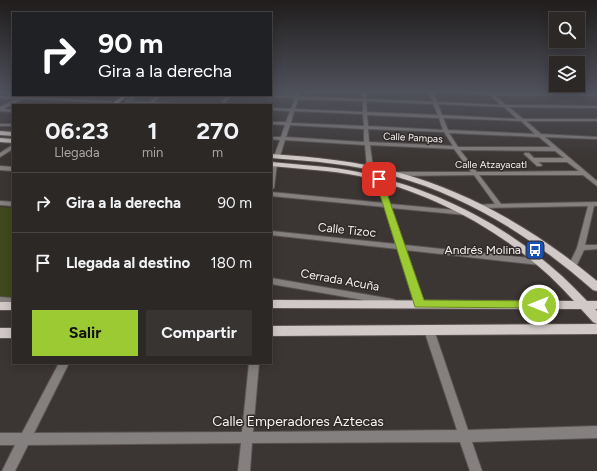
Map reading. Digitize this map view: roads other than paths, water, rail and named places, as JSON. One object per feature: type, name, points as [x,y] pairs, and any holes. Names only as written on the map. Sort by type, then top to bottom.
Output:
[{"type":"main road","points":[[0,133],[12,134]]},
{"type":"main road","points":[[0,140],[12,141]]},
{"type":"main road","points":[[273,160],[370,168],[398,174],[431,186],[477,206],[500,218],[547,248],[597,287]]},
{"type":"main road","points":[[273,160],[379,179],[422,192],[466,214],[514,242],[540,262],[597,319]]},
{"type":"main road","points":[[272,304],[597,305]]},
{"type":"main road","points":[[0,306],[12,306]]},
{"type":"main road","points":[[272,331],[597,329]]},
{"type":"main road","points":[[0,333],[12,333]]},
{"type":"street","points":[[272,174],[273,160],[283,139],[291,115]]},
{"type":"street","points":[[365,115],[370,168]]},
{"type":"street","points":[[415,115],[520,120],[597,120]]},
{"type":"street","points":[[515,115],[597,184]]},
{"type":"street","points":[[440,116],[446,131],[456,148],[499,205]]},
{"type":"street","points":[[272,123],[597,138]]},
{"type":"street","points":[[0,125],[12,125]]},
{"type":"street","name":"Calle Pampas","points":[[272,138],[456,148],[555,149]]},
{"type":"street","points":[[0,155],[12,148]]},
{"type":"street","points":[[527,154],[539,165]]},
{"type":"street","points":[[533,160],[568,160]]},
{"type":"street","points":[[0,168],[12,169]]},
{"type":"street","name":"Calle Atzayacatl","points":[[398,174],[583,173]]},
{"type":"street","points":[[379,179],[386,206],[419,304]]},
{"type":"street","points":[[272,194],[466,214]]},
{"type":"street","points":[[0,203],[12,204]]},
{"type":"street","points":[[477,206],[594,204],[581,248],[572,267]]},
{"type":"street","name":"Calle Tizoc","points":[[272,233],[540,262]]},
{"type":"street","points":[[581,248],[597,247]]},
{"type":"street","name":"Cerrada Acuña","points":[[272,281],[404,304]]},
{"type":"street","points":[[0,300],[12,301]]},
{"type":"street","points":[[429,330],[476,471]]},
{"type":"street","points":[[8,471],[63,364]]},
{"type":"street","points":[[244,471],[254,364]]},
{"type":"street","name":"Calle Emperadores Aztecas","points":[[0,439],[247,436],[464,436],[597,432]]},
{"type":"place","name":"Andrés Molina","points":[[535,250]]}]
